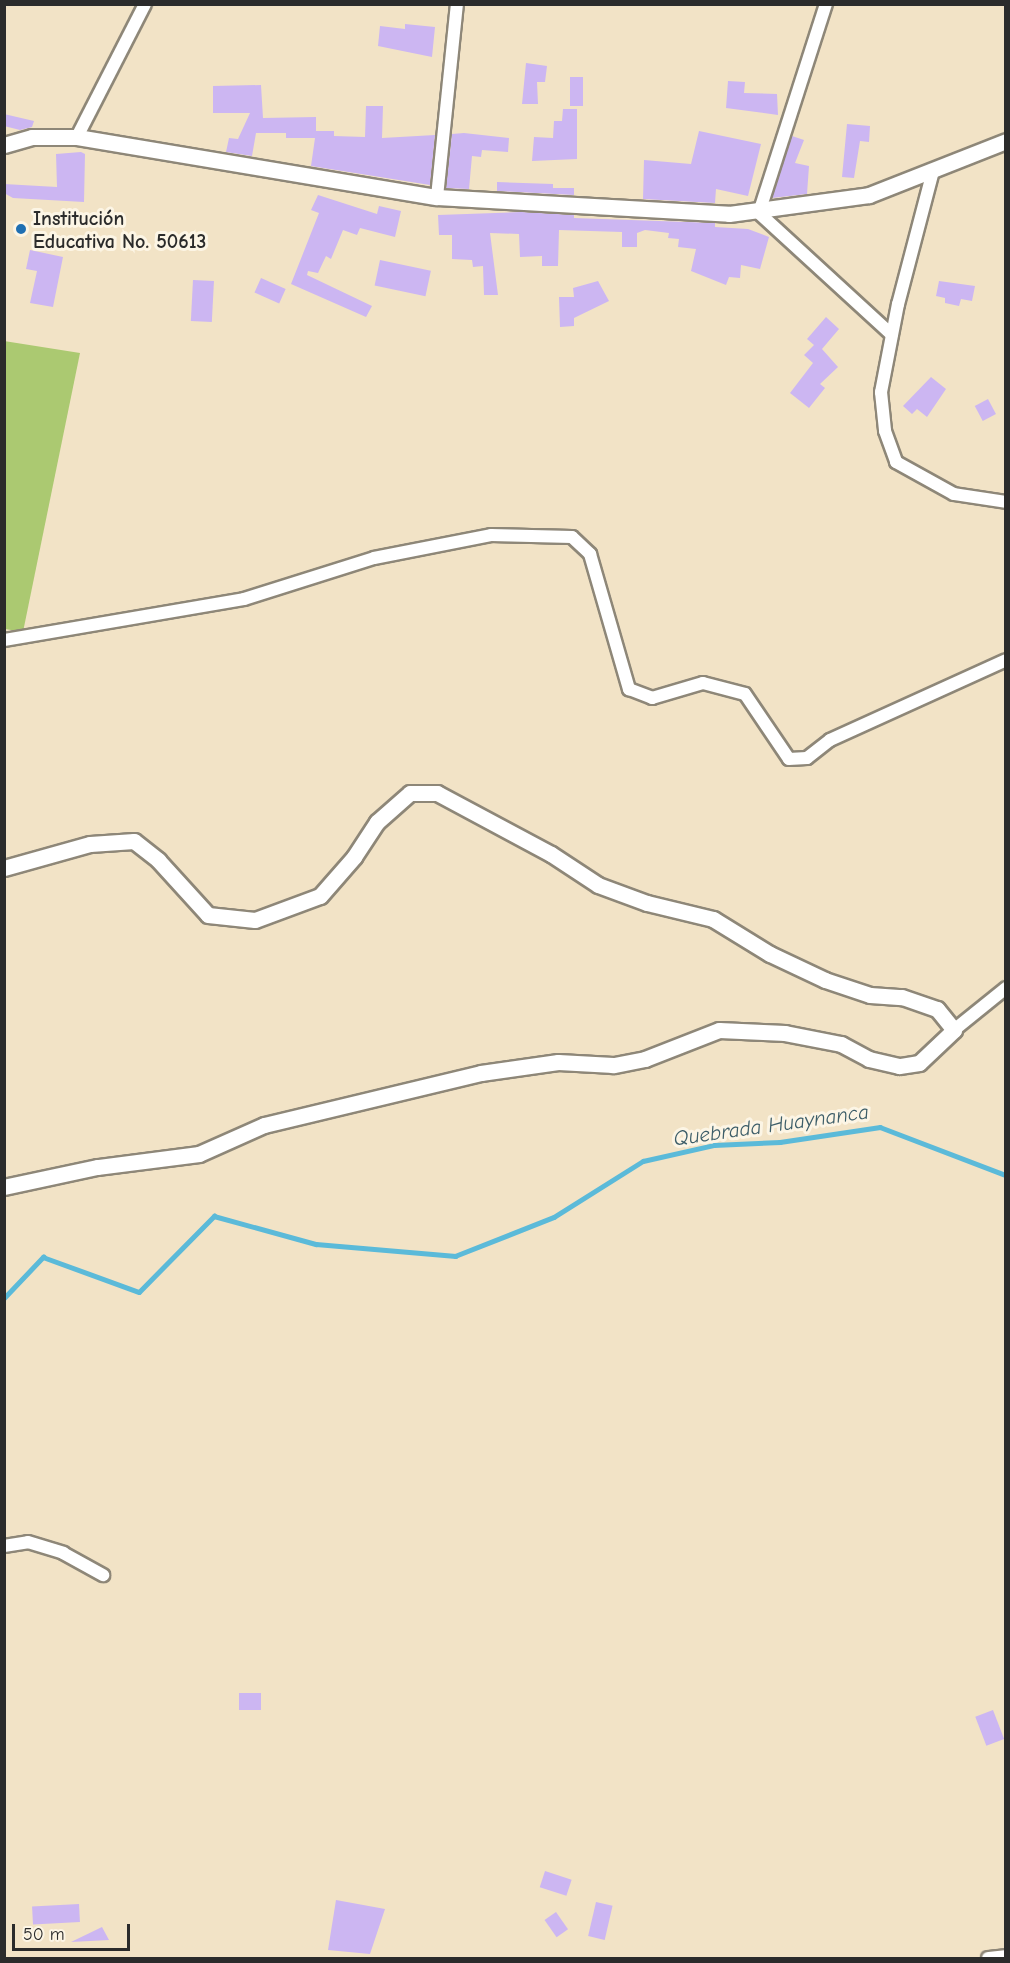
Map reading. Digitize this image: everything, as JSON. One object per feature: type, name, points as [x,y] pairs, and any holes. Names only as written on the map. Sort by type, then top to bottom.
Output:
[{"type":"street","points":[[77,137],[145,4]]},
{"type":"street","points":[[437,197],[457,4]]},
{"type":"street","points":[[759,213],[826,4]]},
{"type":"street","points":[[4,145],[32,137],[77,137],[437,197],[598,209],[759,213],[868,195],[1005,141]]},
{"type":"street","points":[[933,171],[880,392],[885,431],[896,462],[954,494],[1005,502]]},
{"type":"street","points":[[759,213],[892,335]]},
{"type":"street","points":[[4,640],[244,599],[374,558],[491,535],[572,537],[590,554],[629,689],[652,698],[703,682],[746,694],[789,759],[807,758],[830,740],[1005,660]]},
{"type":"street","points":[[4,868],[90,844],[134,841],[158,860],[208,915],[255,920],[320,896],[354,857],[377,822],[401,800],[410,793],[437,793],[551,854],[598,885],[647,903],[713,919],[770,954],[825,980],[870,995],[902,997],[937,1009],[954,1030]]},
{"type":"street","points":[[4,1187],[97,1167],[199,1154],[264,1125],[481,1073],[558,1062],[613,1065],[645,1059],[672,1045],[719,1030],[785,1032],[841,1044],[869,1059],[899,1066],[919,1063],[954,1030],[1005,988]]},
{"type":"street","points":[[4,1545],[28,1542],[63,1553],[103,1575]]},
{"type":"street","points":[[988,1959],[1005,1956]]},
{"type":"green space","points":[[4,341],[80,353],[23,632],[5,629]]},
{"type":"building","points":[[405,24],[435,27],[432,57],[378,46],[380,26],[405,29]]},
{"type":"building","points":[[526,63],[547,66],[545,82],[537,82],[538,104],[522,104]]},
{"type":"building","points":[[570,77],[583,77],[583,106],[570,106]]},
{"type":"building","points":[[728,81],[745,82],[744,93],[777,94],[778,115],[726,108]]},
{"type":"building","points":[[261,85],[263,118],[316,117],[316,131],[334,131],[334,136],[365,137],[366,106],[383,106],[382,138],[435,135],[430,185],[311,166],[315,138],[286,138],[286,133],[256,133],[252,156],[226,152],[229,138],[238,139],[250,113],[213,113],[213,86]]},
{"type":"building","points":[[563,109],[577,109],[577,159],[532,161],[534,137],[553,138],[554,121],[562,121]]},
{"type":"building","points":[[4,114],[34,121],[32,127],[20,130],[4,126]]},
{"type":"building","points":[[847,124],[870,126],[869,142],[860,141],[854,178],[842,177]]},
{"type":"building","points":[[699,131],[761,144],[748,196],[716,189],[715,203],[643,199],[644,160],[691,164]]},
{"type":"building","points":[[464,133],[509,138],[508,152],[482,150],[481,157],[472,156],[469,189],[446,188],[452,134]]},
{"type":"building","points":[[792,136],[804,140],[795,163],[809,166],[807,194],[772,198]]},
{"type":"building","points":[[81,152],[85,154],[84,202],[13,198],[4,193],[4,184],[57,187],[56,154]]},
{"type":"building","points":[[497,182],[553,184],[553,188],[574,188],[574,195],[497,191]]},
{"type":"building","points":[[318,195],[377,214],[379,206],[401,211],[395,237],[360,228],[357,235],[343,230],[331,259],[326,256],[318,273],[308,271],[307,275],[372,306],[366,317],[291,284],[319,213],[311,210]]},
{"type":"building","points":[[521,212],[574,215],[574,218],[715,223],[715,227],[748,229],[769,237],[760,269],[741,265],[740,278],[729,277],[726,285],[691,271],[696,249],[678,247],[679,239],[668,238],[669,233],[645,230],[637,233],[637,247],[622,247],[622,232],[559,230],[558,266],[542,266],[542,256],[520,257],[519,234],[490,233],[498,295],[484,295],[483,266],[473,267],[472,260],[452,259],[452,235],[439,235],[438,215]]},
{"type":"building","points":[[30,250],[63,257],[53,307],[30,303],[37,271],[26,269]]},
{"type":"building","points":[[380,260],[431,271],[425,296],[375,285]]},
{"type":"building","points":[[261,278],[286,289],[279,304],[254,293]]},
{"type":"building","points":[[193,280],[214,281],[212,322],[191,321]]},
{"type":"building","points":[[598,281],[609,301],[574,318],[574,326],[560,327],[559,297],[574,297],[573,288]]},
{"type":"building","points":[[939,281],[975,286],[972,301],[961,299],[959,306],[945,303],[945,298],[936,296]]},
{"type":"building","points":[[826,317],[839,329],[822,349],[838,367],[820,384],[825,388],[809,408],[790,393],[813,363],[804,355],[814,345],[807,339]]},
{"type":"building","points":[[931,377],[946,389],[927,417],[917,409],[912,414],[903,406]]},
{"type":"building","points":[[988,399],[996,414],[983,421],[975,406]]},
{"type":"building","points":[[239,1693],[261,1693],[261,1710],[239,1710]]},
{"type":"building","points":[[993,1710],[1004,1739],[986,1746],[975,1717]]},
{"type":"building","points":[[545,1871],[572,1880],[566,1896],[540,1887]]},
{"type":"building","points":[[336,1900],[385,1909],[370,1954],[328,1950]]},
{"type":"building","points":[[596,1902],[613,1906],[605,1940],[588,1936]]},
{"type":"building","points":[[79,1904],[80,1922],[33,1924],[32,1906]]},
{"type":"building","points":[[556,1912],[568,1929],[557,1937],[545,1920]]},
{"type":"building","points":[[102,1927],[109,1940],[71,1942]]},
{"type":"waterway","name":"Quebrada Huaynanca","points":[[4,1298],[43,1257],[139,1292],[214,1216],[316,1244],[455,1256],[554,1217],[643,1161],[714,1145],[780,1142],[880,1127],[1006,1175]]},
{"type":"place","name":"Institución Educativa No. 50613","points":[[21,229]]}]
